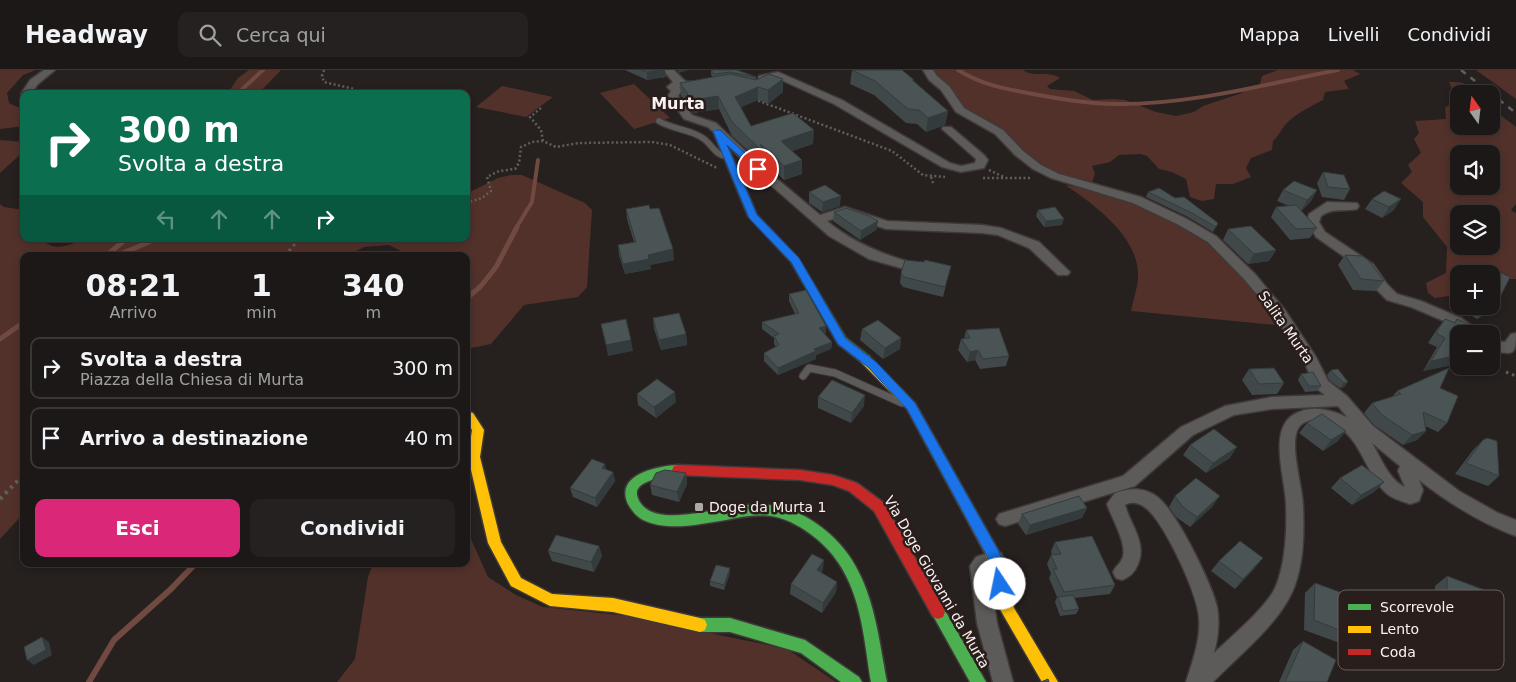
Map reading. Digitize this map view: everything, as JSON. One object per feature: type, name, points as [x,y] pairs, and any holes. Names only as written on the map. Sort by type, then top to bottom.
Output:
[{"type":"street","points":[[29,90],[34,82],[50,70]]},
{"type":"street","points":[[668,70],[676,78],[680,86]]},
{"type":"street","name":"Salita Murta","points":[[928,70],[933,78],[945,88],[960,110],[999,132],[1028,161],[1055,176],[1088,184],[1137,200],[1183,222],[1212,239],[1250,277],[1280,313],[1311,361],[1322,385],[1342,400],[1367,430],[1453,496],[1492,518],[1516,528]]},
{"type":"street","points":[[752,87],[764,85],[764,78],[766,76],[778,75],[838,102],[946,165],[961,169],[980,166],[982,160],[980,156],[947,129]]},
{"type":"street","points":[[680,86],[708,85]]},
{"type":"street","points":[[680,86],[673,96],[688,117],[708,123],[833,234],[874,256],[908,266]]},
{"type":"street","points":[[717,131],[753,216],[795,260],[842,342],[872,364],[911,406],[996,559],[1000,575],[1001,592],[1009,611],[1050,682]]},
{"type":"street","points":[[1353,206],[1327,206],[1315,214],[1313,222],[1320,234],[1368,266],[1382,287],[1392,297],[1416,304],[1462,325]]},
{"type":"street","points":[[817,220],[845,211],[886,225],[982,229],[1000,232],[1034,245],[1063,272]]},
{"type":"street","points":[[1500,347],[1509,348],[1516,338]]},
{"type":"street","points":[[1005,519],[1129,481],[1187,431],[1230,410],[1272,403],[1342,400]]},
{"type":"street","points":[[1197,682],[1264,617],[1282,595],[1287,583],[1294,540],[1295,494],[1289,462],[1289,433],[1292,424],[1300,418],[1317,414],[1326,414],[1343,421],[1358,435],[1383,478],[1396,491],[1410,497],[1413,496],[1414,490],[1406,471],[1409,464]]},
{"type":"street","points":[[470,418],[478,430],[474,457],[495,543],[516,582],[550,600],[613,605],[700,625],[730,625],[805,647],[854,682]]},
{"type":"street","name":"Via Doge Giovanni da Murta","points":[[879,682],[864,600],[848,559],[825,536],[793,516],[767,510],[684,520],[657,521],[642,514],[636,507],[631,495],[634,485],[650,474],[675,470],[800,475],[852,485],[863,492],[879,508],[978,682]]},
{"type":"street","points":[[1122,572],[1130,565],[1132,546],[1116,504],[1121,498],[1142,496],[1154,502],[1160,511],[1201,588],[1208,609],[1208,635],[1197,682]]},
{"type":"street","points":[[996,559],[982,563],[980,566],[987,623],[1003,682]]},
{"type":"lane","points":[[659,121],[667,127],[693,134],[707,141],[713,151],[720,156],[726,156]]},
{"type":"lane","points":[[803,376],[809,368],[835,373],[911,406]]},
{"type":"path","points":[[324,70],[322,76],[324,82],[355,90]]},
{"type":"path","points":[[541,108],[530,117],[540,130],[543,141]]},
{"type":"path","points":[[470,202],[482,198],[490,191],[487,177],[499,170],[515,168],[519,163],[521,147],[543,141],[556,147],[579,143],[652,142],[670,145],[718,169],[732,170]]},
{"type":"path","points":[[931,177],[933,183]]},
{"type":"path","points":[[289,252],[297,242]]},
{"type":"path","points":[[1506,372],[1516,376]]},
{"type":"path","points":[[0,499],[20,478]]},
{"type":"shaded area","points":[[0,70],[36,70],[23,75],[7,93],[9,103],[20,108],[20,126],[0,129]]},
{"type":"shaded area","points":[[249,70],[281,70],[262,90],[230,90],[238,78]]},
{"type":"shaded area","points":[[934,70],[1023,70],[1031,74],[1051,74],[1060,78],[1047,86],[1050,89],[1074,91],[1093,100],[1125,100],[1156,112],[1176,116],[1194,112],[1203,106],[1239,94],[1260,84],[1262,76],[1278,70],[1353,70],[1360,74],[1344,81],[1349,89],[1325,92],[1323,100],[1289,121],[1273,141],[1272,150],[1251,158],[1246,168],[1251,177],[1233,184],[1216,184],[1214,199],[1202,201],[1190,197],[1186,179],[1172,172],[1159,169],[1147,156],[1141,154],[1119,155],[1110,162],[1092,166],[1095,174],[1092,182],[1060,176],[1044,168],[964,107],[938,78]]},
{"type":"shaded area","points":[[1476,70],[1516,70],[1516,99],[1500,87],[1500,85],[1497,85]]},
{"type":"shaded area","points":[[1449,82],[1458,82],[1468,85],[1450,85]]},
{"type":"shaded area","points":[[634,84],[670,118],[634,129],[600,93]]},
{"type":"shaded area","points":[[502,86],[553,97],[526,117],[476,107]]},
{"type":"shaded area","points":[[1450,105],[1450,135],[1500,135],[1500,115],[1516,127],[1516,204],[1511,210],[1516,213],[1516,279],[1500,276],[1500,265],[1450,265],[1450,296],[1435,298],[1428,293],[1426,283],[1446,273],[1447,247],[1423,217],[1423,202],[1401,183],[1412,172],[1408,165],[1421,153],[1414,139],[1419,133],[1415,121],[1446,119],[1445,107]]},
{"type":"shaded area","points":[[0,140],[20,142],[20,155],[0,173]]},
{"type":"shaded area","points":[[522,175],[585,203],[592,210],[587,287],[578,297],[524,305],[491,344],[470,348],[470,252],[403,252],[389,245],[364,247],[354,252],[20,252],[20,517],[0,539],[0,204],[4,207],[20,209],[20,242],[46,242],[56,247],[77,242],[470,242],[470,192],[498,178]]},
{"type":"shaded area","points":[[1065,185],[1128,199],[1183,226],[1216,251],[1246,280],[1275,325],[1131,311],[1138,276],[1131,248],[1113,223],[1089,202]]},
{"type":"shaded area","points":[[470,537],[488,577],[516,595],[543,607],[627,616],[787,649],[836,682],[337,682],[355,659],[368,577],[372,567],[470,567]]},
{"type":"building","points":[[641,70],[659,70],[647,72]]},
{"type":"building","points":[[711,70],[737,70],[756,77],[730,72],[714,74]]},
{"type":"building","points":[[852,70],[902,70],[948,111],[928,118],[919,110],[908,109],[875,81]]},
{"type":"building","points":[[730,74],[756,80],[769,74],[783,79],[768,90],[758,87],[735,97],[751,126],[793,113],[814,130],[781,141],[802,160],[784,166],[760,144],[765,153],[732,122],[718,96],[692,100],[680,83]]},
{"type":"building","points":[[1323,172],[1344,175],[1350,189],[1328,187]]},
{"type":"building","points":[[1294,181],[1317,190],[1307,200],[1283,190]]},
{"type":"building","points":[[825,185],[841,196],[823,202],[809,192]]},
{"type":"building","points":[[1159,188],[1175,198],[1184,197],[1218,223],[1216,227],[1148,192]]},
{"type":"building","points":[[1384,191],[1401,199],[1389,207],[1372,199]]},
{"type":"building","points":[[649,205],[650,209],[659,208],[673,249],[648,255],[649,259],[623,264],[618,245],[636,242],[626,209]]},
{"type":"building","points":[[1296,205],[1317,228],[1296,229],[1276,207]]},
{"type":"building","points":[[1055,207],[1064,219],[1046,221],[1038,210]]},
{"type":"building","points":[[846,208],[878,221],[861,231],[834,212]]},
{"type":"building","points":[[1251,226],[1276,250],[1254,254],[1228,229]]},
{"type":"building","points":[[1345,255],[1362,256],[1369,261],[1384,281],[1361,279]]},
{"type":"building","points":[[905,260],[924,262],[925,260],[951,266],[945,287],[904,277],[901,273]]},
{"type":"building","points":[[1500,272],[1510,277],[1500,297]]},
{"type":"building","points":[[806,290],[826,326],[819,328],[832,342],[814,349],[816,351],[778,368],[764,353],[779,345],[774,336],[779,334],[762,322],[799,313],[789,294]]},
{"type":"building","points":[[679,313],[686,334],[659,340],[653,318]]},
{"type":"building","points":[[626,319],[631,340],[606,345],[601,324]]},
{"type":"building","points":[[1445,319],[1455,323],[1457,319],[1470,325],[1450,325],[1450,357],[1431,361],[1445,338],[1436,333]]},
{"type":"building","points":[[878,320],[901,338],[885,348],[862,329]]},
{"type":"building","points":[[999,328],[1009,356],[983,359],[978,350],[970,352],[961,339],[970,338],[966,330]]},
{"type":"building","points":[[1274,368],[1284,383],[1259,384],[1249,369]]},
{"type":"building","points":[[1449,368],[1440,388],[1458,396],[1447,423],[1423,412],[1426,431],[1412,435],[1382,415],[1372,403],[1401,394],[1397,391]]},
{"type":"building","points":[[1338,369],[1348,382],[1344,383],[1331,370]]},
{"type":"building","points":[[1313,372],[1321,386],[1309,386],[1301,374]]},
{"type":"building","points":[[657,379],[675,392],[654,407],[637,394]]},
{"type":"building","points":[[832,380],[865,395],[852,413],[818,397]]},
{"type":"building","points":[[1322,414],[1346,431],[1331,440],[1307,423]]},
{"type":"building","points":[[1214,429],[1237,447],[1213,463],[1190,445]]},
{"type":"building","points":[[1487,438],[1497,441],[1499,476],[1466,463],[1483,440]]},
{"type":"building","points":[[592,459],[605,464],[602,468],[613,472],[595,498],[570,488]]},
{"type":"building","points":[[1362,465],[1384,482],[1361,495],[1340,478]]},
{"type":"building","points":[[665,470],[686,473],[677,492],[650,485],[656,473]]},
{"type":"building","points":[[1196,478],[1220,496],[1197,517],[1183,507],[1175,496]]},
{"type":"building","points":[[1079,496],[1087,508],[1030,525],[1022,514]]},
{"type":"building","points":[[556,535],[599,546],[591,562],[548,551]]},
{"type":"building","points":[[1092,536],[1115,585],[1064,592],[1053,569],[1057,569],[1051,555],[1061,554],[1055,542]]},
{"type":"building","points":[[1240,541],[1263,558],[1243,579],[1219,561]]},
{"type":"building","points":[[812,554],[824,560],[817,570],[837,582],[823,603],[791,584]]},
{"type":"building","points":[[716,565],[730,568],[724,585],[710,581]]},
{"type":"building","points":[[1447,576],[1484,590],[1447,590]]},
{"type":"building","points":[[1315,583],[1338,591],[1338,629],[1314,620]]},
{"type":"building","points":[[1073,595],[1079,609],[1063,611],[1058,597]]},
{"type":"building","points":[[42,637],[46,650],[27,660],[24,647]]},
{"type":"building","points":[[1303,641],[1336,660],[1327,682],[1285,682]]},
{"type":"waterway","points":[[241,90],[263,70]]},
{"type":"waterway","points":[[958,70],[994,86],[1074,101],[1116,104],[1172,101],[1200,97],[1338,70]]},
{"type":"waterway","points":[[516,228],[532,202],[538,160]]},
{"type":"waterway","points":[[470,296],[481,286],[496,267],[517,227]]},
{"type":"waterway","points":[[111,252],[122,242]]},
{"type":"waterway","points":[[125,252],[149,242]]},
{"type":"waterway","points":[[0,339],[20,325]]},
{"type":"waterway","points":[[89,682],[114,640],[171,589],[192,567]]},
{"type":"railway","points":[[1461,70],[1516,113]]},
{"type":"traffic: fast","points":[[717,131],[753,216],[795,260],[842,341],[865,359]]},
{"type":"traffic: fast","points":[[678,470],[655,473],[639,480],[631,492],[636,507],[655,519],[669,521],[761,510],[773,511],[798,519],[827,538],[842,554],[853,572],[861,593],[867,614],[879,682]]},
{"type":"traffic: fast","points":[[938,612],[978,682]]},
{"type":"traffic: fast","points":[[700,625],[730,625],[805,647],[854,682]]},
{"type":"traffic: slow","points":[[865,359],[911,406],[993,554],[1008,611],[1050,682]]},
{"type":"traffic: slow","points":[[470,418],[478,430],[474,457],[495,543],[516,582],[550,600],[613,605],[700,625]]},
{"type":"traffic: jam","points":[[678,470],[800,475],[833,480],[853,487],[879,507],[938,612]]},
{"type":"place","name":"Doge da Murta 1","points":[[699,507]]},
{"type":"district","name":"Murta","points":[[678,103]]},
{"type":"route","points":[[758,169],[717,131],[753,216],[795,260],[842,342],[872,364],[911,406],[996,559],[1000,584]]}]
